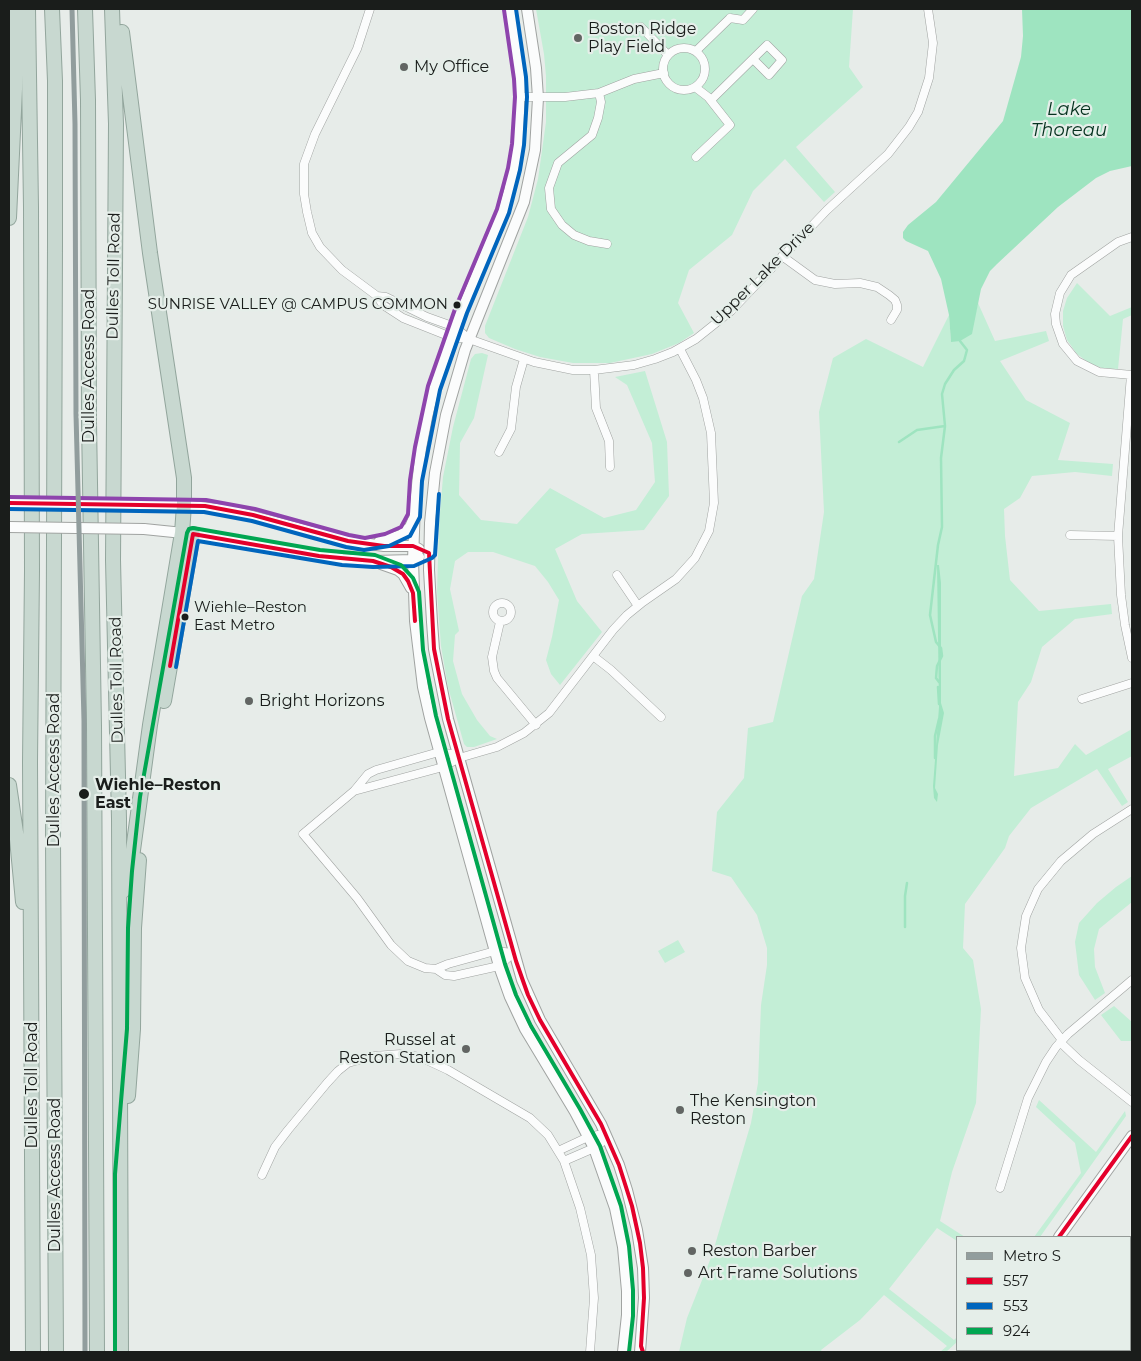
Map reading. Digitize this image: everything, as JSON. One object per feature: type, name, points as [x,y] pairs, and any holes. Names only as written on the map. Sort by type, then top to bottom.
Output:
[{"type":"highway","points":[[9,218],[15,89],[15,9]]},
{"type":"highway","name":"Dulles Toll Road","points":[[28,9],[32,237],[30,762],[33,1352]]},
{"type":"highway","name":"Dulles Access Road","points":[[52,9],[55,81],[53,850],[56,1352]]},
{"type":"highway","name":"Dulles Access Road","points":[[85,9],[88,128],[89,422],[94,726],[97,1352]]},
{"type":"highway","name":"Dulles Toll Road","points":[[112,9],[116,124],[113,560],[118,728],[121,1352]]},
{"type":"highway","points":[[118,9],[150,252],[184,478],[187,534],[140,846],[134,928],[133,1029],[121,1174]]},
{"type":"highway","points":[[119,903],[131,865],[150,725],[187,534]]},
{"type":"highway","points":[[9,785],[18,847],[32,998]]},
{"type":"main road","points":[[510,9],[520,78],[521,98],[518,145],[509,191],[500,219],[451,337],[434,388],[426,425],[416,480],[414,516],[413,593],[417,651],[423,687],[443,767],[499,966],[510,997],[525,1029],[594,1148],[615,1208],[623,1247],[627,1291],[627,1315],[623,1352]]},
{"type":"main road","points":[[527,9],[536,68],[538,98],[535,150],[524,202],[469,339],[456,376],[444,424],[432,501],[429,553],[434,649],[458,758],[522,980],[534,1008],[592,1108],[606,1136],[627,1190],[640,1243],[644,1298],[642,1350]]},
{"type":"main road","points":[[9,503],[184,505],[233,511],[348,541],[365,544],[413,546],[429,553]]},
{"type":"main road","points":[[365,544],[401,535],[410,527],[414,516]]},
{"type":"main road","points":[[9,527],[144,529],[187,534],[318,556],[373,562],[392,567],[403,574],[413,593]]},
{"type":"main road","points":[[373,562],[413,560],[429,553]]},
{"type":"main road","points":[[1060,1236],[1132,1136]]},
{"type":"street","points":[[370,9],[358,49],[308,149],[303,177],[309,223],[320,248],[342,270],[377,296],[383,306],[391,312],[451,337],[469,339]]},
{"type":"street","points":[[728,9],[730,18]]},
{"type":"street","points":[[730,18],[743,20],[753,9]]},
{"type":"street","name":"Upper Lake Drive","points":[[469,339],[552,367],[594,370],[634,365],[655,359],[680,348],[717,324],[827,210],[888,154],[909,127],[924,95],[932,61],[928,9]]},
{"type":"street","points":[[696,51],[730,18]]},
{"type":"street","points":[[641,27],[668,55]]},
{"type":"street","points":[[679,48],[696,51],[704,60],[706,67],[703,79],[695,87],[682,90],[673,87],[668,82],[664,73],[664,61],[668,55],[679,48]]},
{"type":"street","points":[[711,100],[753,59]]},
{"type":"street","points":[[521,98],[599,94],[634,79],[664,73]]},
{"type":"street","points":[[695,87],[711,100],[730,125],[696,157]]},
{"type":"street","points":[[599,94],[601,102],[592,135],[558,163],[549,188],[551,209],[562,225],[574,235],[589,241],[607,244]]},
{"type":"street","points":[[1132,238],[1118,242],[1071,275],[1060,293],[1055,314],[1056,324],[1063,344],[1078,361],[1099,372],[1132,375],[1118,536],[1121,595],[1132,658]]},
{"type":"street","points":[[782,256],[815,280],[835,284],[860,283],[877,287],[895,300],[897,310],[891,320]]},
{"type":"street","points":[[377,296],[386,297],[427,317],[455,327],[469,339]]},
{"type":"street","points":[[354,791],[443,767],[458,758],[480,753],[511,741],[536,725],[560,699],[613,630],[638,606],[686,570],[703,545],[713,517],[714,484],[708,417],[696,380],[680,348]]},
{"type":"street","points":[[499,452],[511,429],[516,387],[524,359]]},
{"type":"street","points":[[594,370],[596,408],[609,441],[610,467]]},
{"type":"street","points":[[1070,535],[1118,536]]},
{"type":"street","points":[[617,575],[638,606]]},
{"type":"street","points":[[500,622],[492,656],[494,671],[497,678],[536,725]]},
{"type":"street","points":[[593,656],[611,670],[661,717]]},
{"type":"street","points":[[1082,699],[1132,683]]},
{"type":"street","points":[[458,758],[451,754],[439,752],[376,770],[361,780],[354,791],[304,834],[357,898],[399,954],[417,965],[436,969],[445,975],[454,976],[499,966],[513,953]]},
{"type":"street","points":[[1132,809],[1093,834],[1061,861],[1038,889],[1026,916],[1021,948],[1025,978],[1039,1010],[1061,1041],[1079,1060],[1132,1102]]},
{"type":"street","points":[[436,969],[495,951],[513,953]]},
{"type":"street","points":[[1000,1188],[1028,1098],[1046,1062],[1061,1041],[1132,980]]},
{"type":"street","points":[[262,1175],[275,1147],[318,1093],[348,1063],[374,1056],[401,1054],[432,1061],[530,1118],[548,1135],[564,1161],[579,1202],[591,1255],[594,1298],[590,1352]]},
{"type":"street","points":[[558,1151],[588,1137],[606,1136],[594,1148],[564,1161]]},
{"type":"shaded area","points":[[536,9],[853,9],[849,67],[863,87],[796,147],[835,192],[824,202],[785,159],[753,191],[732,235],[689,270],[678,303],[694,333],[679,343],[652,354],[610,363],[573,363],[540,357],[515,349],[489,338],[485,333],[485,326],[528,217],[538,179],[546,122],[546,76]]},
{"type":"shaded area","points":[[1077,283],[1110,316],[1132,307],[1132,315],[1123,319],[1118,369],[1102,368],[1089,363],[1077,354],[1067,340],[1063,326],[1063,311],[1067,298]]},
{"type":"shaded area","points":[[978,303],[995,341],[1046,331],[1049,341],[1000,361],[1026,400],[1070,423],[1058,460],[1113,464],[1112,476],[1075,472],[1032,476],[1020,498],[1004,509],[1010,580],[1039,611],[1111,604],[1112,614],[1075,619],[1042,647],[1031,682],[1018,702],[1014,776],[1058,768],[1075,744],[1086,755],[1132,729],[1132,756],[1108,769],[1128,802],[1122,806],[1097,769],[1031,808],[1009,836],[1005,848],[965,904],[963,948],[973,960],[981,1009],[976,1103],[952,1172],[940,1221],[963,1236],[956,1236],[956,1240],[937,1228],[889,1289],[954,1340],[956,1338],[956,1343],[946,1352],[940,1352],[947,1346],[884,1295],[860,1320],[821,1350],[822,1352],[679,1352],[687,1318],[712,1255],[751,1123],[758,1083],[761,1005],[767,965],[767,948],[757,915],[731,877],[712,871],[717,812],[744,778],[748,728],[773,722],[802,596],[814,579],[824,512],[819,412],[833,358],[866,339],[923,367],[949,315],[951,342],[975,315]]},
{"type":"shaded area","points":[[482,353],[488,355],[474,418],[460,443],[459,495],[481,520],[517,524],[550,488],[604,518],[636,510],[655,482],[652,443],[627,385],[615,377],[645,371],[667,442],[669,496],[644,530],[582,534],[555,549],[577,601],[602,632],[560,685],[551,674],[546,660],[559,600],[535,566],[493,552],[468,552],[455,561],[450,589],[459,631],[455,635],[453,661],[462,694],[477,720],[490,736],[497,739],[474,747],[467,747],[464,744],[448,687],[441,646],[437,592],[439,524],[443,477],[453,427],[471,359],[475,354]]},
{"type":"shaded area","points":[[1132,876],[1132,902],[1099,929],[1094,949],[1095,967],[1105,993],[1095,1000],[1079,975],[1075,942],[1079,923],[1097,903]]},
{"type":"shaded area","points":[[678,940],[685,952],[665,963],[658,951]]},
{"type":"shaded area","points":[[1114,1006],[1132,1022],[1132,1041],[1121,1041],[1101,1015]]},
{"type":"shaded area","points":[[1039,1100],[1096,1152],[1125,1111],[1126,1116],[1041,1236],[1035,1236],[1081,1173],[1075,1143],[1036,1107]]},
{"type":"shaded area","points":[[1131,1282],[1132,1352],[991,1352],[1131,1351]]},
{"type":"water","name":"Lake Thoreau","points":[[1022,9],[1132,9],[1132,166],[1110,171],[1096,178],[1058,207],[997,264],[990,271],[981,289],[972,334],[960,341],[951,342],[949,315],[941,279],[928,251],[906,241],[903,238],[903,232],[908,225],[936,202],[1003,121],[1021,57],[1023,36]]},
{"type":"water","points":[[937,565],[939,565],[941,583],[941,703],[944,713],[938,745],[935,788],[938,794],[937,802],[934,798],[933,786],[939,707]]},
{"type":"waterway","points":[[939,682],[936,678],[937,666],[942,656],[941,648],[936,642],[930,615],[938,545],[942,527],[941,458],[945,426],[942,394],[945,384],[954,370],[964,361],[967,350],[960,341]]},
{"type":"waterway","points":[[899,442],[917,430],[945,426]]},
{"type":"waterway","points":[[938,687],[939,704]]},
{"type":"waterway","points":[[935,758],[935,736],[939,719]]},
{"type":"waterway","points":[[905,927],[907,883]]},
{"type":"metro line","name":"S","points":[[72,9],[75,124],[76,414],[84,721],[85,1352]]},
{"type":"transit line","name":"553","points":[[9,509],[204,512],[252,521],[346,547],[364,550],[389,546],[410,536],[420,517],[422,481],[440,390],[467,313],[509,213],[520,170],[524,145],[527,97],[516,9]]},
{"type":"transit line","points":[[9,497],[206,500],[255,509],[365,538],[385,534],[401,527],[408,514],[410,480],[415,447],[428,386],[455,309],[497,209],[508,168],[512,144],[515,97],[504,10]]},
{"type":"transit line","name":"553","points":[[176,667],[198,541],[342,565],[373,567],[414,566],[435,555],[439,494]]},
{"type":"transit line","name":"557","points":[[9,503],[205,506],[253,515],[348,541],[384,546],[413,546],[429,553],[434,649],[448,719],[516,961],[528,995],[540,1020],[601,1124],[619,1165],[632,1206],[643,1268],[644,1298],[641,1346],[643,1352]]},
{"type":"transit line","name":"924","points":[[115,1352],[115,1174],[127,1029],[128,928],[132,871],[140,797],[187,533],[189,529],[193,528],[320,550],[375,555],[401,565],[413,578],[419,592],[423,650],[436,716],[505,964],[516,995],[531,1026],[600,1146],[621,1206],[629,1246],[633,1290],[633,1316],[629,1352]]},
{"type":"transit line","name":"557","points":[[170,666],[193,534],[319,556],[373,561],[391,567],[403,574],[408,581],[413,593],[415,621]]},
{"type":"transit line","name":"557","points":[[1060,1236],[1132,1136]]},
{"type":"place","name":"Boston Ridge Play Field","points":[[578,38]]},
{"type":"place","name":"My Office","points":[[404,67]]},
{"type":"place","name":"SUNRISE VALLEY @ CAMPUS COMMON","points":[[457,305]]},
{"type":"place","name":"Wiehle–Reston East Metro","points":[[185,617]]},
{"type":"place","name":"Bright Horizons","points":[[249,701]]},
{"type":"place","name":"Wiehle–Reston East","points":[[84,794]]},
{"type":"place","name":"Russel at Reston Station","points":[[466,1049]]},
{"type":"place","name":"The Kensington Reston","points":[[680,1110]]},
{"type":"place","name":"Reston Barber","points":[[692,1251]]},
{"type":"place","name":"Art Frame Solutions","points":[[688,1273]]}]
